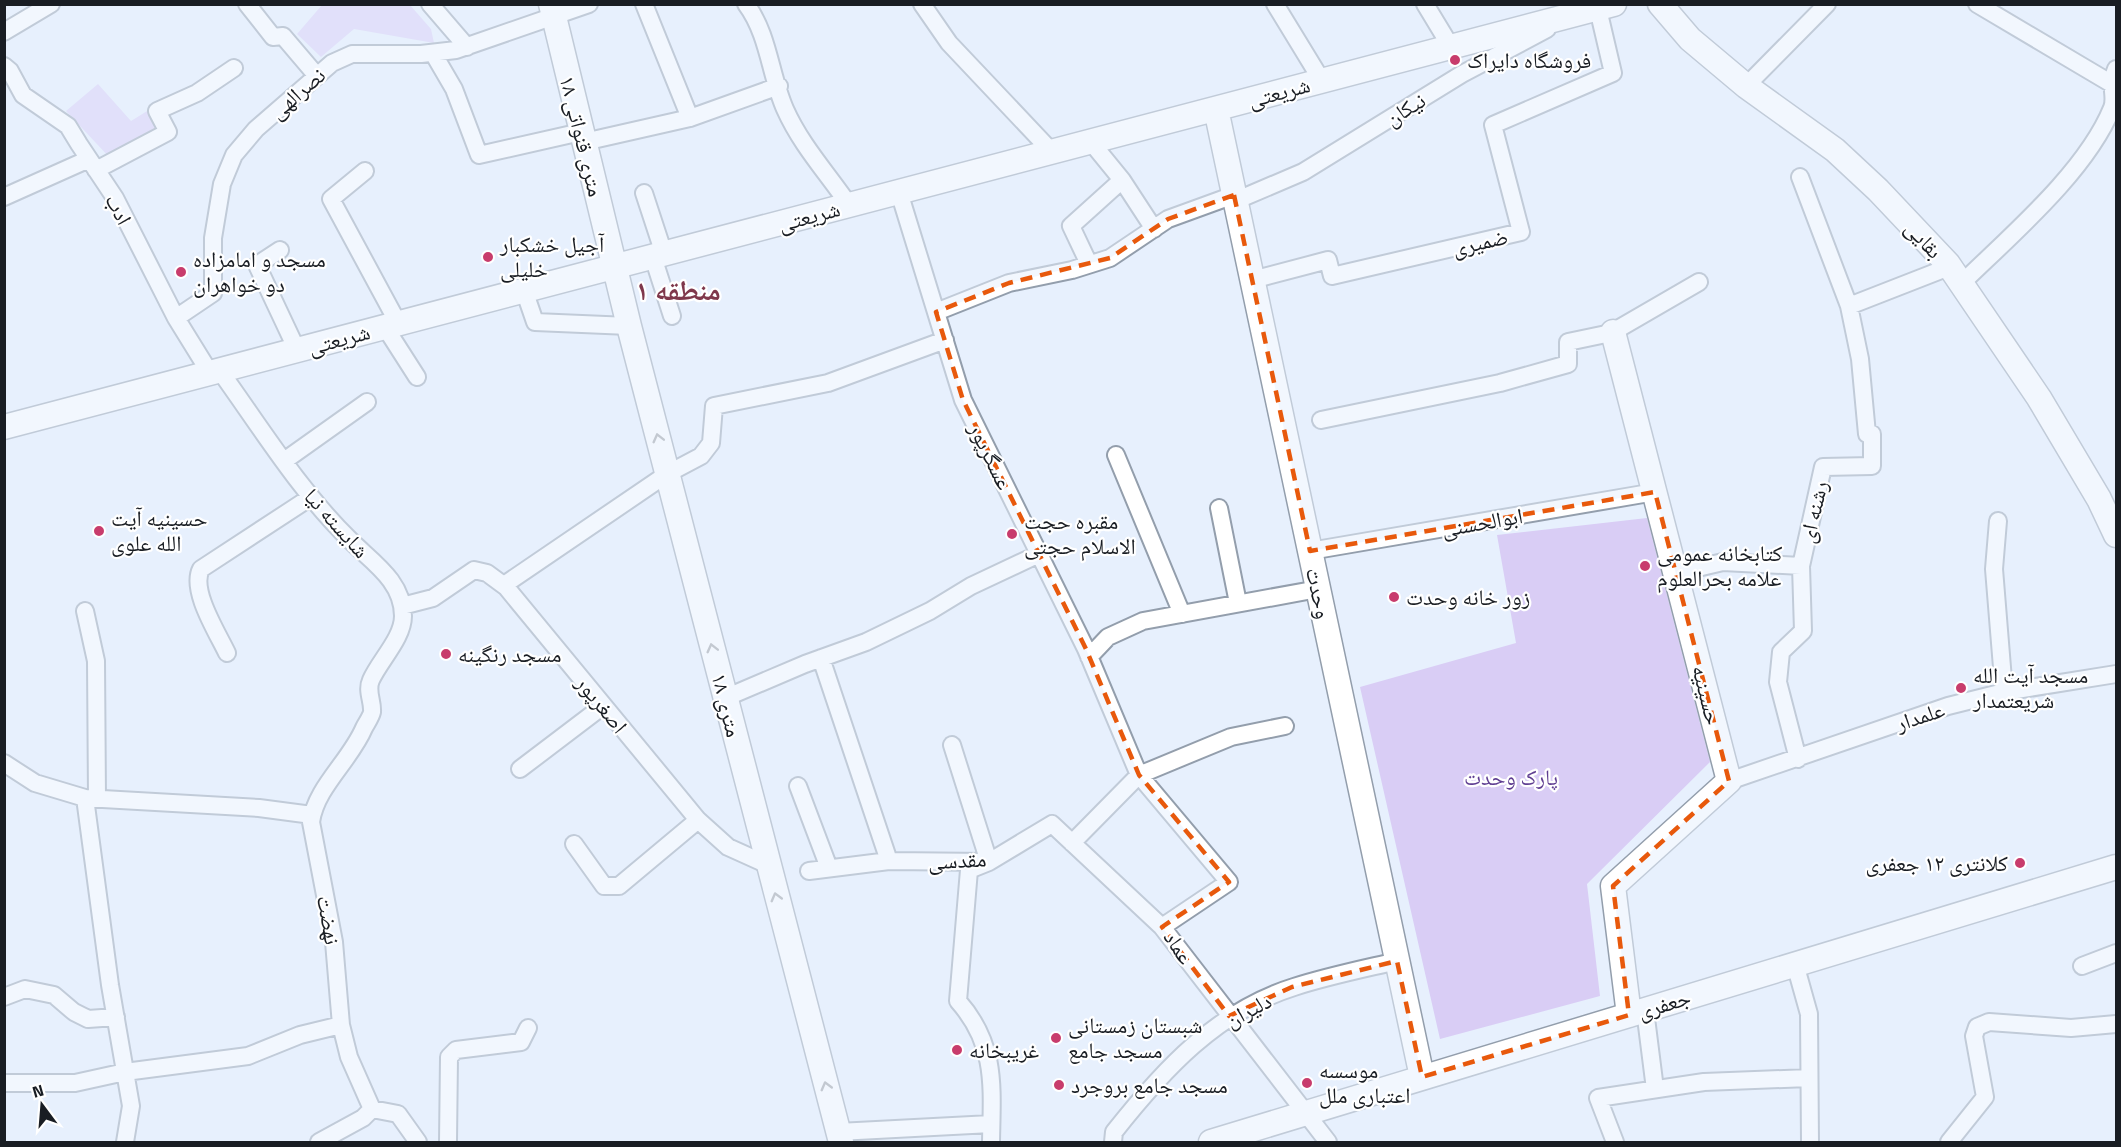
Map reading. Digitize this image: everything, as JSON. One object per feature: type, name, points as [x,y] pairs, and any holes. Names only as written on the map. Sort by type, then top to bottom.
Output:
[{"type":"street","points":[[4,32],[51,4]]},
{"type":"street","points":[[247,4],[273,37],[283,36],[317,76]]},
{"type":"street","points":[[430,4],[467,47]]},
{"type":"street","name":"نصرالهی","points":[[176,318],[213,293],[213,238],[222,184],[234,155],[255,129],[332,63],[352,54],[433,53],[467,47],[552,11],[589,4]]},
{"type":"street","points":[[644,4],[690,118]]},
{"type":"street","points":[[747,4],[760,26],[784,105],[795,130],[849,205]]},
{"type":"street","points":[[922,4],[949,43],[1052,152]]},
{"type":"street","points":[[1275,4],[1322,81]]},
{"type":"street","points":[[1425,4],[1451,47]]},
{"type":"street","name":"بقایی","points":[[1660,4],[1690,39],[1746,86],[1835,150],[1878,190],[1955,275],[2039,398],[2099,500],[2116,535]]},
{"type":"street","points":[[1746,86],[1827,4]]},
{"type":"street","points":[[1800,177],[1849,306],[1955,275],[2064,180],[2099,135],[2114,105],[2114,77],[1977,4]]},
{"type":"street","name":"شریعتی","points":[[4,427],[1606,7]]},
{"type":"street","name":"ضمیری","points":[[1252,280],[1328,260],[1332,276],[1521,232],[1493,125],[1613,73],[1606,7]]},
{"type":"street","name":"۱۸ متری قنواتی","points":[[552,11],[614,267]]},
{"type":"street","name":"نیکان","points":[[936,312],[1009,284],[1110,258],[1168,219],[1235,198],[1303,172],[1462,74],[1575,15]]},
{"type":"street","points":[[433,53],[454,88],[479,155],[690,118],[779,86]]},
{"type":"street","name":"ادب","points":[[4,66],[10,71],[23,95],[68,126],[115,198],[176,318],[215,372]]},
{"type":"street","points":[[4,197],[93,164],[168,132],[157,111],[196,93],[234,68]]},
{"type":"street","name":"وحدت","points":[[1216,109],[1422,1077]]},
{"type":"street","points":[[1091,142],[1122,180],[1154,229]]},
{"type":"street","points":[[365,171],[331,199],[417,377]]},
{"type":"street","points":[[1089,264],[1071,226],[1122,180]]},
{"type":"street","name":"عسگرپور","points":[[899,192],[963,399],[1089,657],[1139,775]]},
{"type":"street","points":[[644,193],[672,316]]},
{"type":"street","points":[[280,250],[257,265],[297,350]]},
{"type":"street","name":"۱۸ متری","points":[[614,267],[840,1137]]},
{"type":"street","points":[[1321,420],[1500,383],[1568,364],[1568,342],[1612,332],[1699,282]]},
{"type":"street","points":[[524,290],[535,322],[629,326]]},
{"type":"street","name":"رشنه ای","points":[[1798,759],[1778,682],[1781,652],[1803,631],[1800,566],[1823,467],[1872,466],[1872,434],[1867,434],[1860,359],[1849,306]]},
{"type":"street","name":"حسینیه","points":[[1612,332],[1729,781]]},
{"type":"street","points":[[504,585],[667,474],[701,456],[711,443],[714,406],[828,383],[945,340]]},
{"type":"street","name":"شایسته نیا","points":[[215,372],[339,530],[390,578],[398,589],[402,606]]},
{"type":"street","points":[[284,460],[367,402]]},
{"type":"street","points":[[1116,456],[1182,614]]},
{"type":"street","name":"ابوالحسنی","points":[[1310,551],[1655,492]]},
{"type":"street","points":[[227,653],[200,594],[196,578],[201,569],[311,497]]},
{"type":"street","points":[[1219,508],[1238,603]]},
{"type":"street","points":[[1998,521],[1994,569],[2004,693]]},
{"type":"street","points":[[725,698],[866,642],[930,611],[971,585],[1039,554]]},
{"type":"street","points":[[1676,573],[1723,562],[1800,566]]},
{"type":"street","name":"اصغرپور","points":[[402,606],[433,598],[474,570],[487,573],[504,585],[698,820],[728,847],[768,865]]},
{"type":"street","points":[[1089,657],[1108,638],[1143,621],[1318,589]]},
{"type":"street","points":[[4,763],[35,783],[91,798],[247,807],[312,815],[313,807],[363,732],[372,712],[370,682],[397,635],[404,618],[402,606]]},
{"type":"street","points":[[85,611],[96,661],[91,798],[116,1017],[130,1106],[125,1143]]},
{"type":"street","points":[[821,658],[889,861]]},
{"type":"street","name":"علمدار","points":[[1729,781],[1948,706],[2004,693],[2116,674]]},
{"type":"street","points":[[520,770],[603,706]]},
{"type":"street","points":[[1072,843],[1139,775],[1231,737],[1285,726]]},
{"type":"street","points":[[952,745],[989,862],[969,870],[958,1001],[974,1019],[992,1069],[991,1143]]},
{"type":"street","name":"عماد","points":[[1139,775],[1229,882],[1162,927],[1328,1143]]},
{"type":"street","points":[[1655,1089],[1637,1012],[1613,885],[1729,781]]},
{"type":"street","points":[[798,786],[829,868]]},
{"type":"street","name":"نهضت","points":[[312,815],[311,822],[334,942],[341,1026],[349,1057],[372,1109]]},
{"type":"street","points":[[574,844],[604,886],[619,886],[698,820]]},
{"type":"street","name":"مقدسی","points":[[809,871],[889,861],[989,862],[1052,824],[1162,927]]},
{"type":"street","name":"جعفری","points":[[1211,1143],[2116,867]]},
{"type":"street","points":[[2082,966],[2116,953]]},
{"type":"street","name":"دلیران","points":[[1113,1143],[1114,1132],[1162,1072],[1229,1016],[1292,987],[1397,961]]},
{"type":"street","points":[[1794,964],[1809,1014],[1810,1143]]},
{"type":"street","points":[[4,997],[25,989],[54,995],[74,1012],[88,1019],[116,1017]]},
{"type":"street","points":[[1949,1143],[1985,1097],[1974,1036],[1977,1026],[1989,1022],[2071,1028],[2116,1024]]},
{"type":"street","points":[[4,1083],[75,1083],[125,1072],[248,1056],[300,1035],[341,1026]]},
{"type":"street","points":[[448,1143],[449,1057],[456,1050],[521,1042],[528,1028]]},
{"type":"street","points":[[1615,1143],[1598,1098],[1704,1082],[1809,1078]]},
{"type":"street","points":[[319,1143],[363,1118],[372,1109],[398,1114],[418,1143]]},
{"type":"street","points":[[840,1137],[991,1124]]},
{"type":"highlighted area","points":[[1234,195],[1310,551],[1655,492],[1729,781],[1613,886],[1629,1015],[1422,1077],[1397,961],[1292,987],[1229,1016],[1162,927],[1229,882],[1139,775],[1086,649],[963,400],[936,312],[1009,283],[1110,258],[1168,219]]},
{"type":"green space","points":[[322,5],[410,5],[431,29],[434,43],[354,29],[321,57],[297,34]]},
{"type":"green space","points":[[98,84],[131,121],[152,108],[159,130],[110,158],[66,111]]},
{"type":"green space","name":"پارک وحدت","points":[[1647,518],[1710,762],[1587,884],[1600,996],[1440,1039],[1360,687],[1516,643],[1497,535]]},
{"type":"place","name":"فروشگاه دایراک","points":[[1455,60]]},
{"type":"place","name":"آجیل خشکبار خلیلی","points":[[488,257]]},
{"type":"place","name":"مسجد و امامزاده دو خواهران","points":[[181,272]]},
{"type":"place","name":"حسینیه آیت الله علوی","points":[[99,531]]},
{"type":"place","name":"مقبره حجت الاسلام حجتی","points":[[1012,534]]},
{"type":"place","name":"کتابخانه عمومی علامه بحرالعلوم","points":[[1645,566]]},
{"type":"place","name":"زور خانه وحدت","points":[[1394,597]]},
{"type":"place","name":"مسجد رنگینه","points":[[446,654]]},
{"type":"place","name":"مسجد آیت الله شریعتمدار","points":[[1961,688]]},
{"type":"place","name":"کلانتری ۱۲ جعفری","points":[[2020,863]]},
{"type":"place","name":"شبستان زمستانی مسجد جامع","points":[[1056,1038]]},
{"type":"place","name":"غریبخانه","points":[[957,1050]]},
{"type":"place","name":"موسسه اعتباری ملل","points":[[1307,1083]]},
{"type":"place","name":"مسجد جامع بروجرد","points":[[1059,1085]]},
{"type":"district","name":"منطقه ۱","points":[[678,290]]}]
